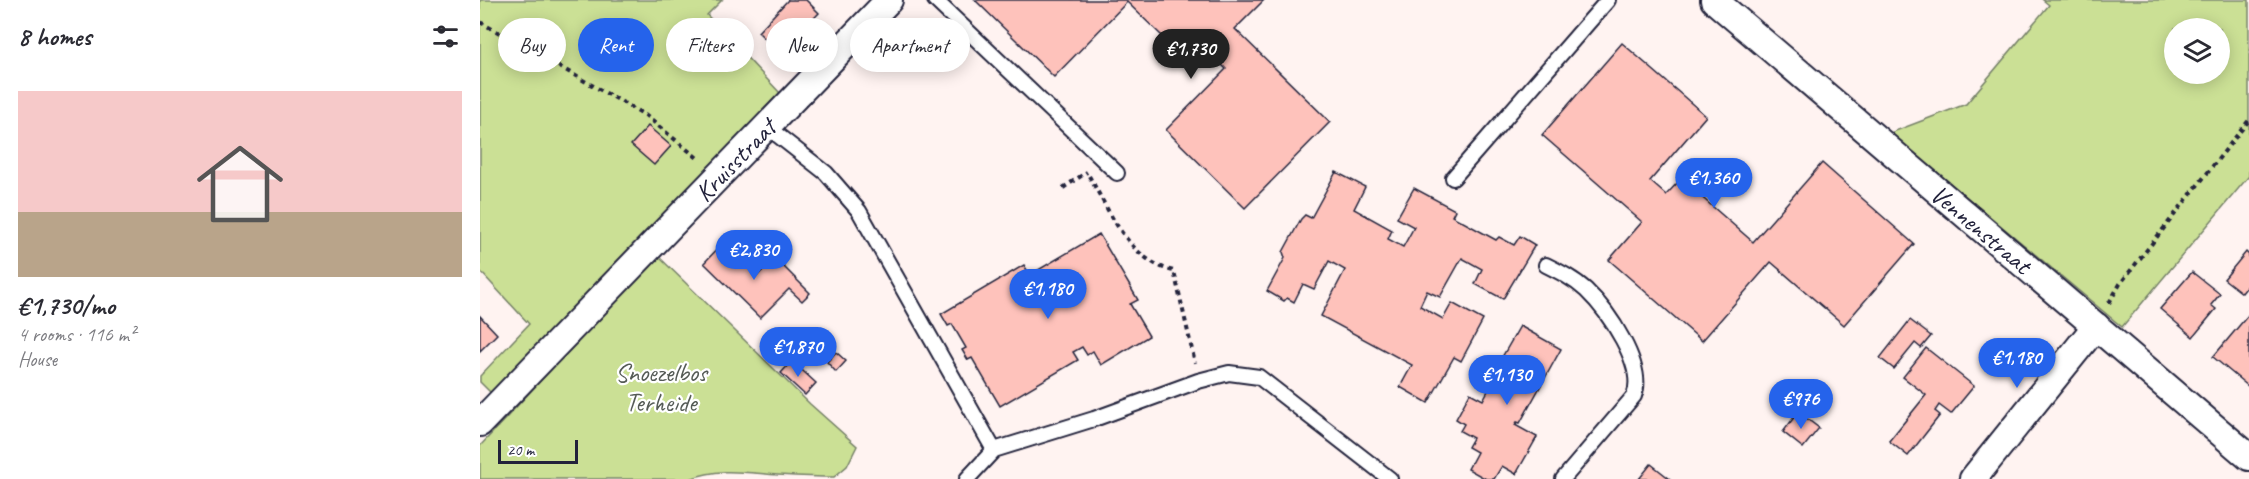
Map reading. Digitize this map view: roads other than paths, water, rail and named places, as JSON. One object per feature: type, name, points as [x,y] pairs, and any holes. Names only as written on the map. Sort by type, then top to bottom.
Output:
[{"type":"street","name":"Kruisstraat","points":[[480,423],[889,0]]},
{"type":"street","name":"Vennenstraat","points":[[1714,0],[2249,457]]},
{"type":"street","points":[[1973,479],[2096,326]]},
{"type":"lane","points":[[935,0],[1117,173]]},
{"type":"lane","points":[[1453,178],[1608,0]]},
{"type":"lane","points":[[766,126],[826,173],[859,211],[994,450]]},
{"type":"lane","points":[[1546,265],[1574,280],[1587,291],[1628,349],[1637,377],[1634,396],[1563,479]]},
{"type":"lane","points":[[967,479],[994,450],[1094,419],[1198,381],[1229,373],[1259,377],[1390,479]]},
{"type":"park label","name":"Snoezelbos Terheide","points":[[661,387]]}]
